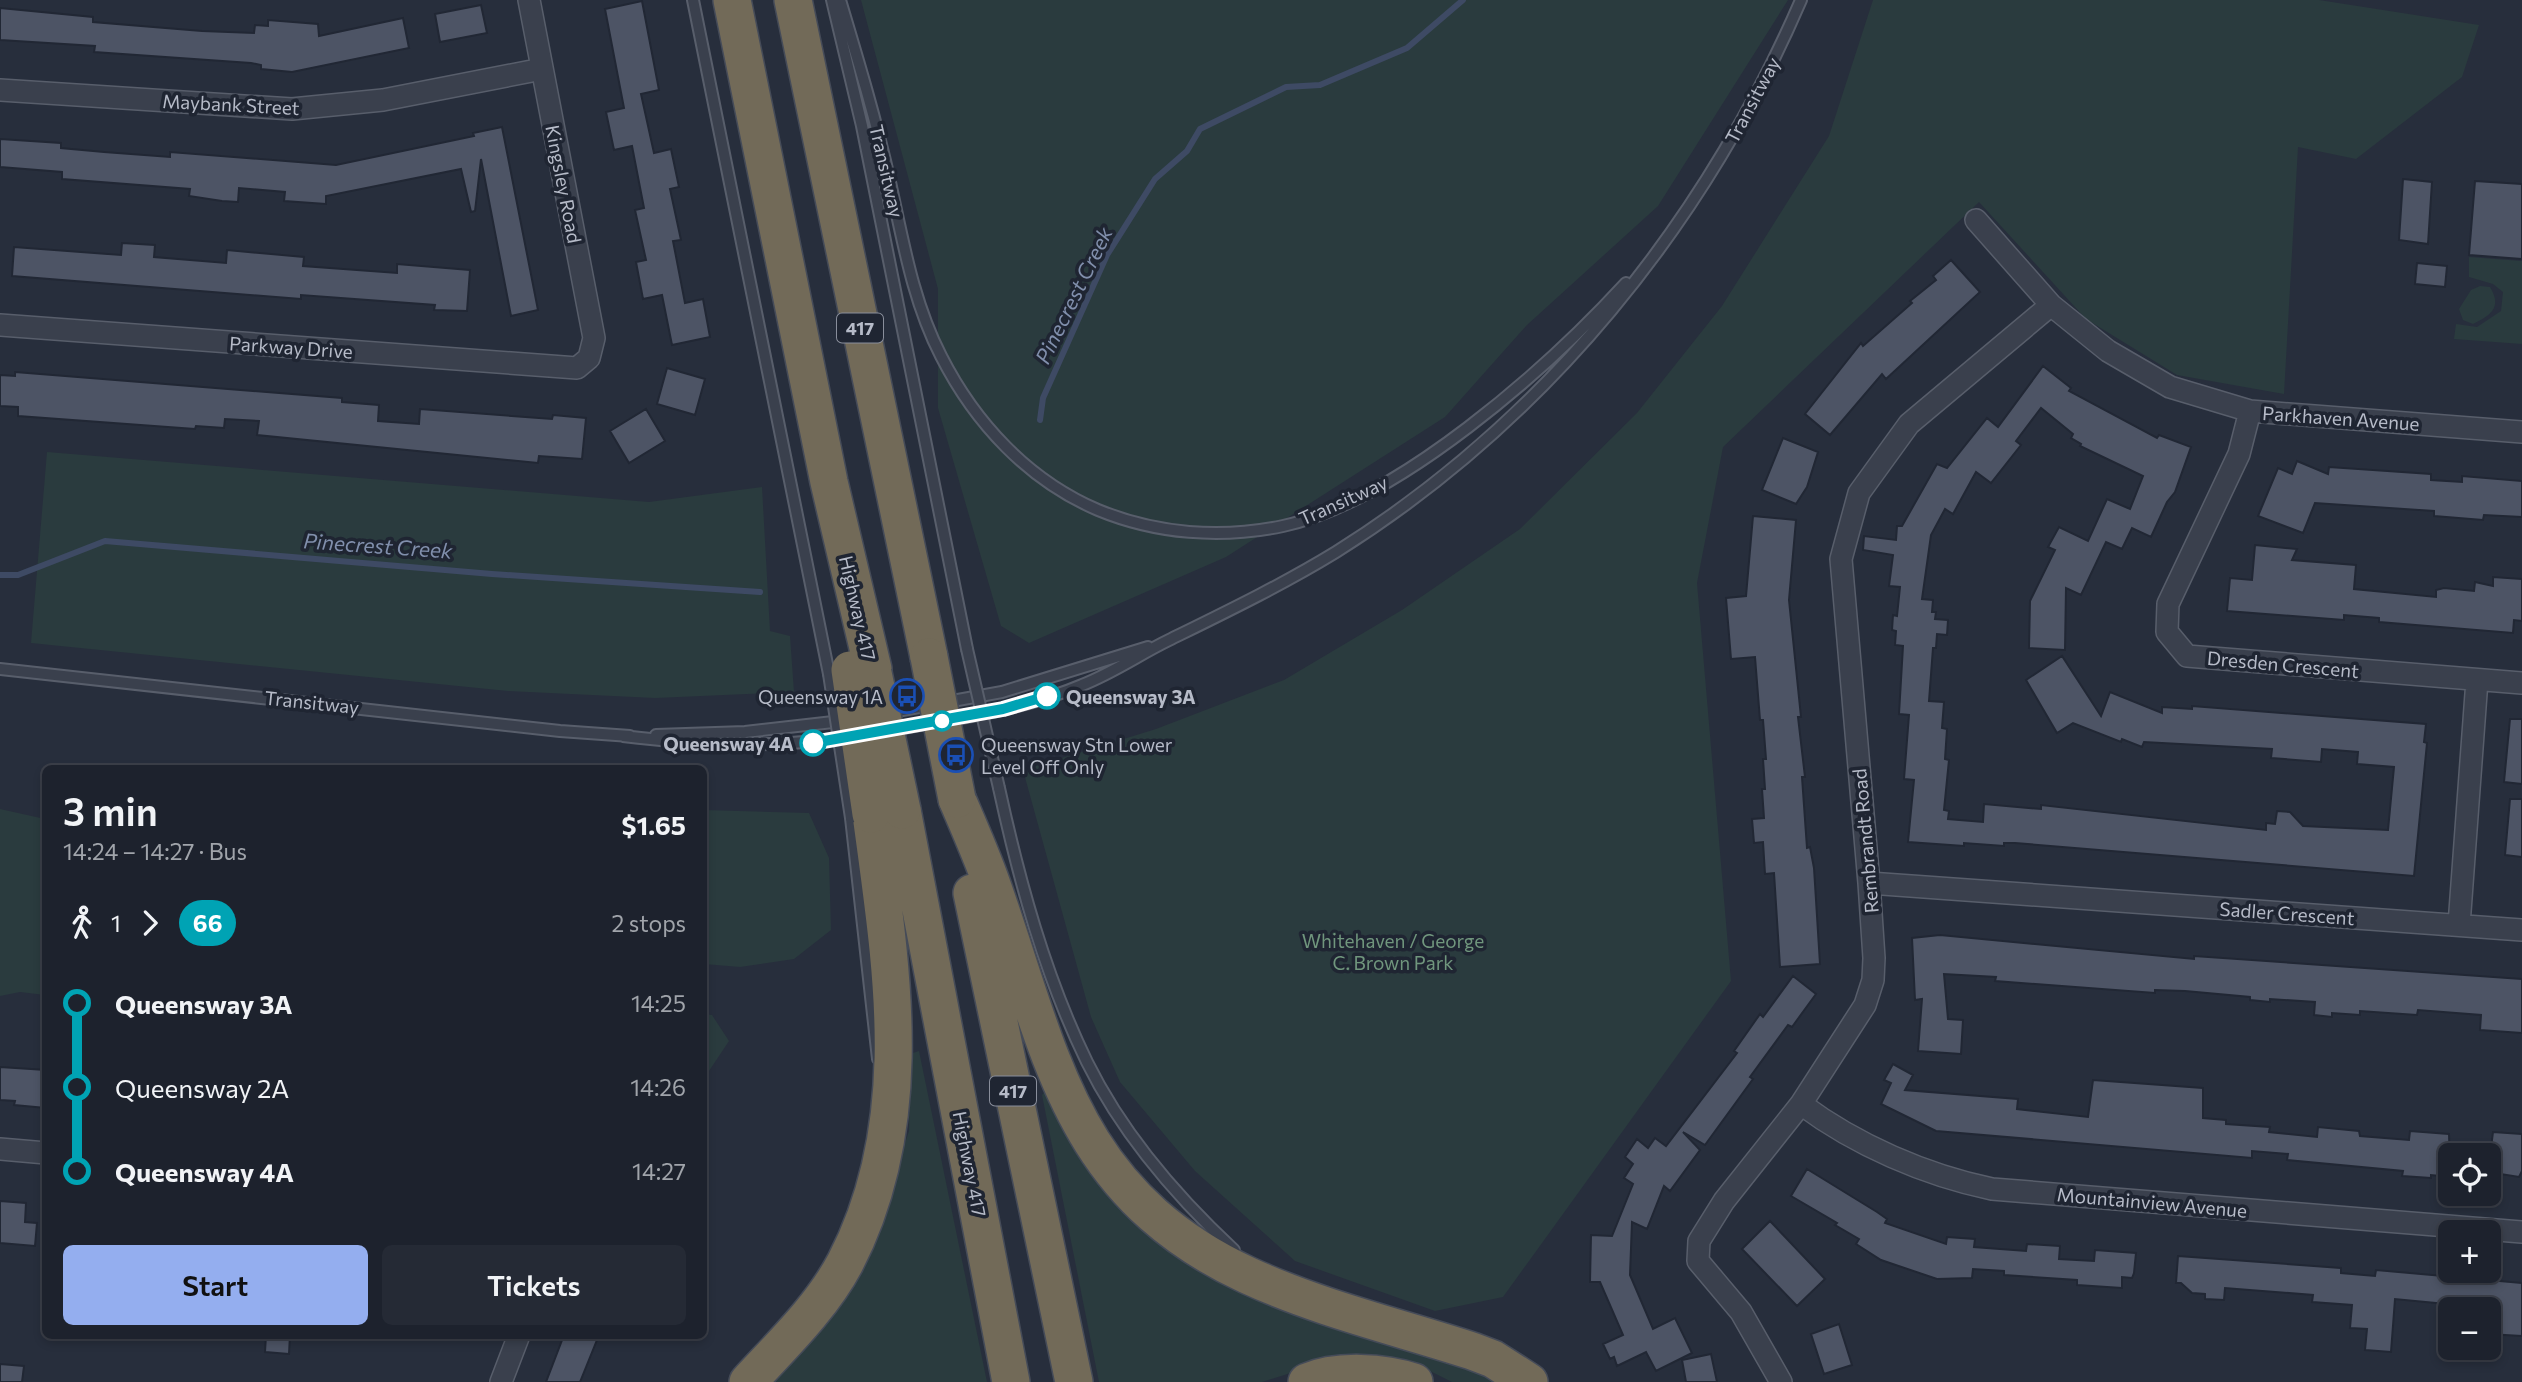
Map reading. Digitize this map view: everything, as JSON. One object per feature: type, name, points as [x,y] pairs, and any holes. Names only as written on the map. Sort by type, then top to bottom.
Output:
[{"type":"highway","points":[[732,0],[829,482],[851,671],[874,814],[894,1011],[891,1116],[874,1189],[845,1264],[816,1308],[748,1382]]},
{"type":"highway","name":"417","points":[[793,0],[929,657],[973,897],[1074,1382]]},
{"type":"highway","points":[[957,799],[991,883],[1050,1062],[1076,1119],[1108,1167],[1152,1214],[1218,1260],[1248,1276],[1333,1307],[1472,1351],[1493,1359],[1529,1382]]},
{"type":"highway","name":"Highway 417","points":[[874,814],[1011,1382]]},
{"type":"highway","points":[[1307,1382],[1317,1378],[1360,1374],[1415,1382]]},
{"type":"street","name":"Kingsley Road","points":[[529,0],[594,338],[589,358],[581,365]]},
{"type":"street","name":"Maybank Street","points":[[0,90],[292,109],[383,100],[542,69]]},
{"type":"street","name":"Parkhaven Avenue","points":[[1976,220],[2051,305],[2108,351],[2170,387],[2250,411],[2522,432]]},
{"type":"street","name":"Rembrandt Road","points":[[1781,1382],[1741,1312],[1698,1261],[1699,1241],[1724,1201],[1801,1104],[1865,1005],[1873,980],[1869,883],[1841,559],[1859,493],[1909,424],[2051,305]]},
{"type":"street","name":"Parkway Drive","points":[[0,325],[516,365],[577,368],[581,365]]},
{"type":"street","name":"Dresden Crescent","points":[[2250,411],[2239,454],[2168,604],[2167,632],[2187,656],[2522,683]]},
{"type":"street","points":[[2459,925],[2477,680]]},
{"type":"street","name":"Sadler Crescent","points":[[1869,883],[2522,930]]},
{"type":"street","name":"Mountainview Avenue","points":[[1801,1104],[1874,1147],[1945,1179],[1992,1189],[2522,1232]]},
{"type":"street","points":[[0,1149],[42,1153]]},
{"type":"street","points":[[501,1382],[517,1339]]},
{"type":"lane","points":[[693,0],[851,671]]},
{"type":"lane","points":[[832,0],[864,140],[999,788],[1034,923],[1064,1009],[1087,1063],[1124,1125],[1166,1180],[1211,1228],[1248,1261],[1284,1284],[1333,1307]]},
{"type":"lane","name":"Transitway","points":[[840,0],[875,120],[918,300],[950,373],[982,422],[1037,474],[1081,502],[1133,522],[1210,533],[1262,529],[1320,514],[1382,484],[1447,442],[1502,399],[1597,314],[1672,232]]},
{"type":"lane","name":"Transitway","points":[[0,669],[698,745],[813,743],[1003,709],[1080,686],[1291,579],[1338,550],[1486,440],[1605,320],[1672,232],[1717,165],[1752,103],[1801,0]]},
{"type":"lane","name":"Transitway","points":[[623,736],[810,727],[1002,692],[1167,641]]},
{"type":"green space","points":[[861,0],[1788,0],[1658,206],[1527,325],[1445,417],[1226,557],[1029,643],[1001,626],[938,408],[938,289]]},
{"type":"green space","name":"Whitehaven / George C. Brown Park","points":[[1873,0],[2319,0],[2479,25],[2462,77],[2356,159],[2298,147],[2284,394],[2177,375],[2086,319],[1979,202],[1723,447],[1697,583],[1731,981],[1503,1297],[1435,1311],[1295,1261],[1195,1171],[1120,1082],[1091,1017],[1023,770],[1156,729],[1284,680],[1402,610],[1520,529],[1637,413],[1722,306],[1829,136]]},
{"type":"green space","points":[[2469,257],[2522,261],[2522,344],[2454,339],[2456,324],[2477,327],[2501,311],[2503,292],[2493,284],[2469,277]]},
{"type":"green space","points":[[2480,286],[2490,287],[2495,305],[2490,314],[2473,324],[2463,320],[2459,309],[2471,290]]},
{"type":"green space","points":[[47,452],[649,502],[762,487],[770,631],[790,636],[794,692],[655,698],[508,691],[31,643]]},
{"type":"green space","points":[[0,809],[42,818],[42,995],[20,992],[0,996]]},
{"type":"green space","points":[[707,810],[809,813],[829,858],[831,930],[794,959],[740,967],[707,964]]},
{"type":"green space","points":[[707,1014],[712,1015],[729,1041],[707,1072]]},
{"type":"green space","points":[[919,1051],[987,1382],[770,1382],[888,1195],[909,1131],[910,1054]]},
{"type":"green space","points":[[1048,1088],[1101,1179],[1444,1358],[1499,1382],[1452,1382],[1432,1372],[1381,1364],[1322,1363],[1262,1382],[1099,1382],[1042,1095]]},
{"type":"building","points":[[642,1],[659,90],[641,94],[654,153],[671,149],[679,187],[670,189],[681,240],[673,241],[685,303],[703,299],[710,337],[672,345],[662,295],[643,299],[636,262],[646,260],[635,210],[644,208],[632,146],[614,150],[606,112],[624,108],[605,9]]},
{"type":"building","points":[[481,5],[487,33],[440,42],[435,14]]},
{"type":"building","points":[[0,8],[93,17],[93,22],[202,31],[254,33],[255,25],[268,26],[268,20],[318,24],[319,36],[403,18],[409,48],[292,72],[261,69],[261,65],[251,63],[94,52],[95,46],[0,40]]},
{"type":"building","points":[[502,127],[538,310],[511,316],[481,159],[475,211],[471,212],[461,169],[326,196],[326,204],[284,201],[285,192],[239,188],[238,202],[222,201],[189,196],[190,189],[62,179],[62,172],[0,167],[0,139],[61,143],[61,148],[104,152],[170,157],[170,152],[336,165],[474,136],[473,133]]},
{"type":"building","points":[[2403,179],[2432,182],[2428,244],[2399,240]]},
{"type":"building","points":[[2475,181],[2522,184],[2522,259],[2469,255]]},
{"type":"building","points":[[122,243],[155,245],[154,257],[226,263],[227,250],[304,257],[303,266],[397,273],[397,264],[470,270],[467,311],[434,310],[435,305],[301,295],[301,299],[12,276],[14,247],[121,255]]},
{"type":"building","points":[[1951,260],[1980,292],[1886,379],[1882,374],[1830,435],[1805,414],[1861,343],[1863,346],[1912,303],[1910,301],[1936,280],[1933,276]]},
{"type":"building","points":[[2417,263],[2447,266],[2445,287],[2415,284]]},
{"type":"building","points":[[2043,366],[2071,388],[2069,391],[2157,438],[2159,435],[2191,447],[2175,492],[2167,502],[2151,537],[2132,528],[2122,549],[2106,542],[2081,595],[2066,588],[2065,650],[2029,648],[2030,601],[2055,550],[2048,547],[2059,527],[2088,541],[2107,499],[2130,509],[2143,476],[2080,446],[2081,444],[2071,438],[2073,434],[2041,408],[2016,441],[2021,445],[1991,483],[1976,472],[1953,514],[1945,509],[1931,535],[1922,599],[1933,600],[1932,612],[1936,612],[1935,619],[1948,620],[1947,635],[1937,634],[1936,648],[1933,648],[1929,701],[1944,702],[1942,728],[1947,729],[1945,759],[1949,760],[1944,810],[1949,811],[1948,819],[1983,822],[1984,804],[2041,809],[2041,805],[2266,830],[2266,823],[2275,824],[2277,811],[2290,812],[2303,826],[2388,830],[2394,767],[2357,764],[2358,752],[2322,749],[2321,762],[2271,758],[2272,749],[2144,742],[2142,747],[2122,739],[2121,742],[2073,723],[2057,733],[2026,680],[2062,656],[2101,716],[2110,692],[2162,713],[2162,707],[2192,709],[2192,706],[2426,724],[2424,742],[2427,743],[2414,876],[2015,843],[2004,843],[2004,846],[1964,843],[1964,846],[1908,842],[1914,780],[1904,779],[1909,715],[1899,714],[1903,646],[1895,645],[1896,631],[1892,630],[1893,615],[1897,616],[1900,587],[1889,586],[1893,555],[1863,550],[1864,536],[1896,540],[1897,526],[1902,526],[1937,464],[1947,468],[1987,418],[1998,427]]},
{"type":"building","points":[[667,368],[705,379],[695,415],[657,404]]},
{"type":"building","points":[[15,372],[342,398],[342,402],[379,405],[378,421],[419,424],[420,409],[552,419],[553,415],[586,418],[582,459],[539,456],[538,463],[257,435],[259,421],[225,419],[224,428],[196,426],[195,429],[18,416],[18,407],[0,406],[0,375],[15,376]]},
{"type":"building","points":[[646,409],[665,441],[629,463],[610,431]]},
{"type":"building","points":[[1783,438],[1818,452],[1807,487],[1796,504],[1762,490]]},
{"type":"building","points":[[2297,461],[2328,474],[2329,467],[2431,474],[2431,480],[2462,482],[2462,476],[2522,481],[2522,517],[2484,515],[2483,520],[2434,516],[2434,511],[2315,503],[2303,533],[2258,516],[2278,468],[2292,474]]},
{"type":"building","points":[[1753,516],[1796,520],[1789,600],[1801,717],[1798,717],[1805,777],[1802,777],[1807,848],[1810,847],[1814,868],[1820,964],[1780,967],[1774,873],[1765,874],[1763,842],[1754,843],[1752,819],[1764,818],[1763,759],[1766,759],[1763,720],[1760,720],[1755,657],[1731,659],[1726,598],[1746,596]]},
{"type":"building","points":[[2255,545],[2297,549],[2292,560],[2356,565],[2354,589],[2436,597],[2436,590],[2444,588],[2474,591],[2475,582],[2493,586],[2493,577],[2522,579],[2522,621],[2514,620],[2513,633],[2379,622],[2379,618],[2344,615],[2344,620],[2227,611],[2230,578],[2252,580]]},
{"type":"building","points":[[2510,719],[2522,719],[2522,784],[2504,782]]},
{"type":"building","points":[[2510,799],[2522,799],[2522,857],[2505,855]]},
{"type":"building","points":[[1940,935],[2194,959],[2194,956],[2522,979],[2522,1033],[2480,1030],[2481,1015],[2418,1010],[2417,1015],[2360,1011],[2360,1015],[2332,1013],[2332,1017],[2314,1015],[2315,1002],[2270,999],[2270,1002],[2250,1000],[2250,997],[2185,991],[2155,990],[2155,993],[1995,981],[1996,977],[1944,974],[1948,1019],[1963,1020],[1961,1054],[1918,1051],[1922,999],[1915,1000],[1912,938]]},
{"type":"building","points":[[1793,976],[1816,994],[1792,1027],[1788,1025],[1705,1145],[1683,1132],[1700,1150],[1670,1191],[1664,1186],[1647,1229],[1632,1222],[1630,1275],[1653,1329],[1675,1318],[1692,1353],[1656,1371],[1646,1352],[1617,1366],[1614,1357],[1610,1359],[1603,1344],[1623,1335],[1600,1282],[1590,1282],[1591,1235],[1612,1236],[1633,1184],[1624,1178],[1633,1164],[1625,1157],[1637,1139],[1648,1148],[1655,1138],[1666,1146],[1737,1053],[1734,1051],[1760,1014],[1763,1017]]},
{"type":"building","points":[[1893,1064],[1913,1075],[1905,1090],[2018,1099],[2017,1109],[2088,1117],[2093,1080],[2203,1088],[2203,1118],[2226,1120],[2226,1124],[2270,1127],[2269,1132],[2317,1137],[2318,1127],[2359,1131],[2360,1136],[2409,1140],[2410,1131],[2449,1134],[2449,1143],[2438,1143],[2438,1176],[2431,1175],[2431,1178],[2402,1176],[2403,1171],[2287,1160],[2288,1154],[2252,1151],[2252,1158],[1936,1131],[1881,1104],[1891,1083],[1884,1080]]},
{"type":"building","points":[[0,1067],[42,1070],[42,1108],[14,1105],[15,1101],[0,1100]]},
{"type":"building","points":[[2493,1132],[2522,1134],[2522,1171],[2519,1177],[2501,1174],[2501,1143],[2492,1143]]},
{"type":"building","points":[[1807,1169],[1877,1212],[1887,1219],[1885,1223],[1946,1244],[1947,1237],[1975,1239],[1974,1247],[2026,1251],[2027,1244],[2060,1246],[2059,1259],[2094,1261],[2095,1250],[2136,1253],[2134,1273],[2132,1278],[2122,1277],[2122,1288],[2077,1285],[2077,1280],[2004,1275],[2004,1271],[1973,1269],[1972,1278],[1937,1279],[1881,1260],[1856,1244],[1859,1239],[1835,1225],[1837,1223],[1791,1196]]},
{"type":"building","points":[[0,1201],[26,1203],[25,1222],[37,1223],[35,1246],[0,1243]]},
{"type":"building","points":[[1770,1221],[1825,1279],[1797,1306],[1742,1249]]},
{"type":"building","points":[[2178,1256],[2341,1268],[2341,1273],[2375,1276],[2376,1270],[2438,1276],[2438,1283],[2522,1283],[2522,1336],[2501,1335],[2501,1297],[2438,1297],[2438,1303],[2395,1299],[2391,1352],[2365,1350],[2367,1329],[2350,1328],[2352,1305],[2312,1302],[2313,1295],[2225,1288],[2224,1300],[2205,1299],[2205,1294],[2192,1293],[2181,1283],[2176,1283]]},
{"type":"building","points":[[1839,1324],[1852,1365],[1824,1374],[1811,1334]]},
{"type":"building","points":[[266,1339],[290,1339],[289,1354],[265,1352]]},
{"type":"building","points":[[562,1339],[597,1339],[580,1382],[546,1382]]},
{"type":"building","points":[[1711,1354],[1717,1382],[1686,1382],[1682,1360]]},
{"type":"building","points":[[0,1364],[24,1366],[22,1382],[0,1382]]},
{"type":"waterway","name":"Pinecrest Creek","points":[[1040,420],[1043,398],[1107,255],[1155,179],[1187,151],[1200,129],[1286,87],[1320,85],[1407,48],[1463,0]]},
{"type":"waterway","name":"Pinecrest Creek","points":[[0,575],[18,575],[105,541],[492,574],[760,592]]},
{"type":"bus line","name":"66","points":[[813,743],[1003,709],[1047,696]]},
{"type":"place","name":"Queensway 1A","points":[[907,696]]},
{"type":"place","name":"Queensway 3A","points":[[1047,696]]},
{"type":"place","name":"Queensway 4A","points":[[813,743]]},
{"type":"place","name":"Queensway Stn Lower Level Off Only","points":[[956,755]]}]
